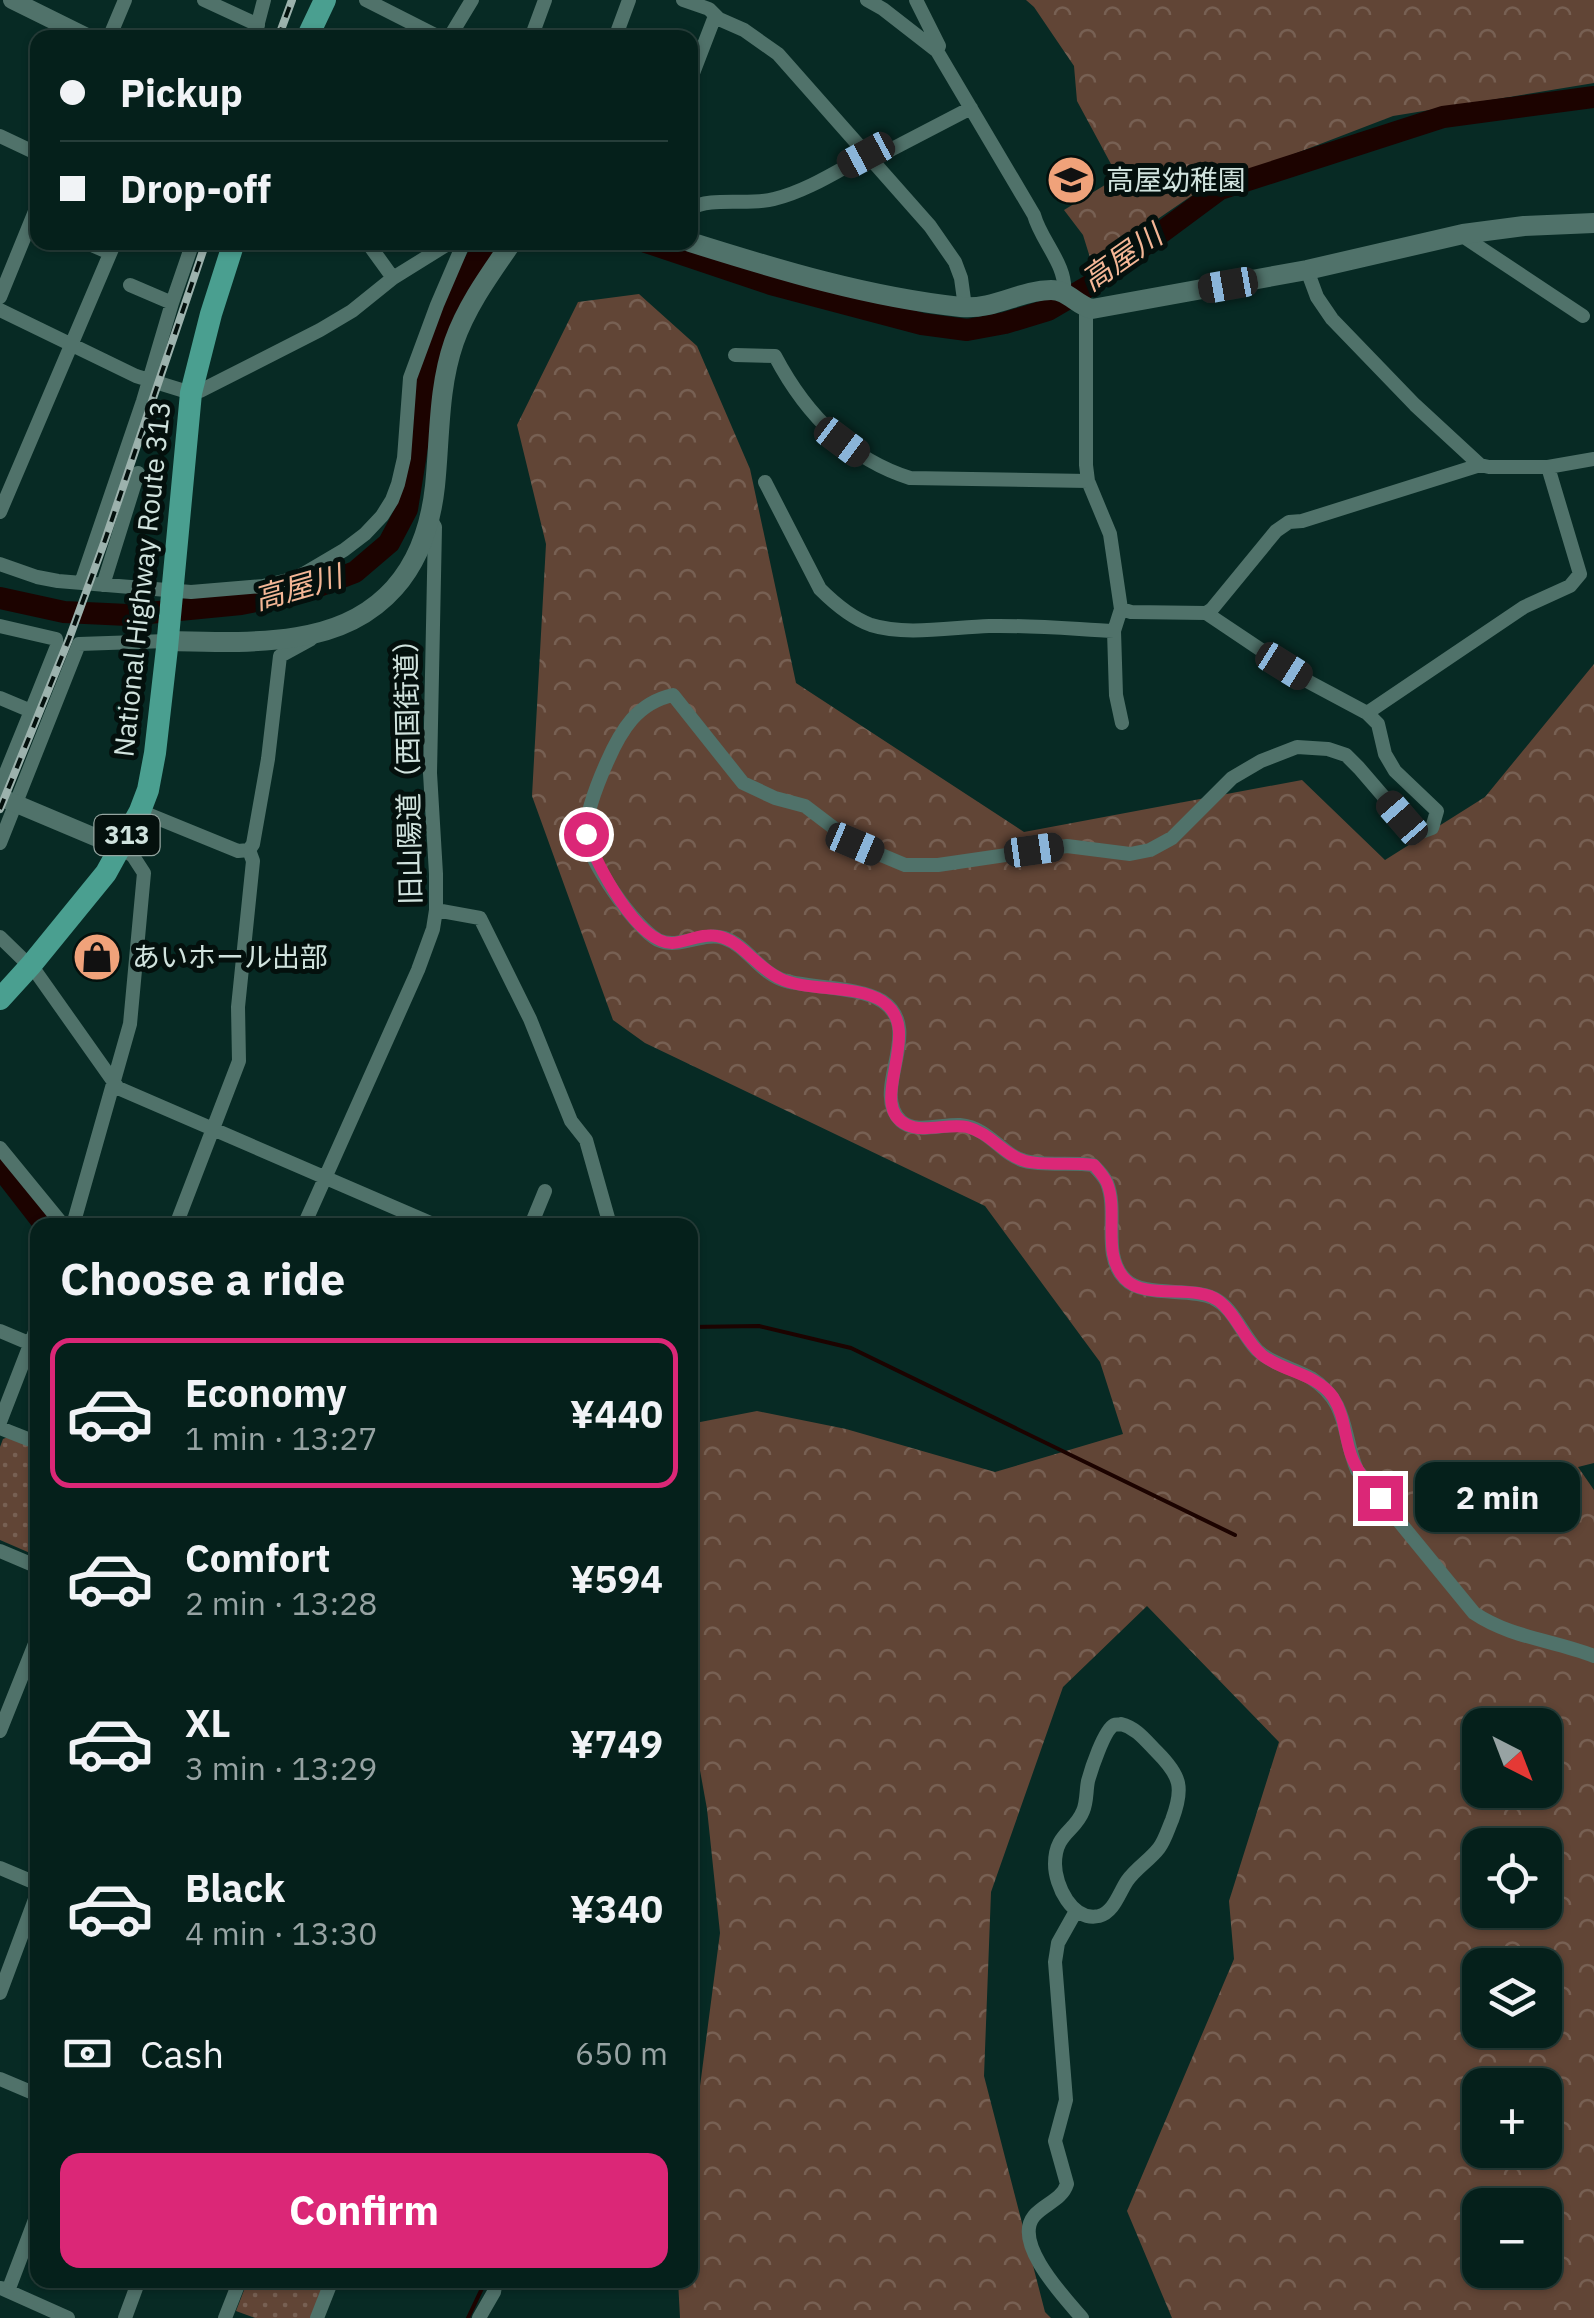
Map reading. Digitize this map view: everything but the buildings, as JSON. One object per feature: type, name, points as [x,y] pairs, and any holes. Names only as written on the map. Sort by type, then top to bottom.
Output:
[{"type":"highway","points":[[310,30],[325,0]]},
{"type":"highway","name":"National Highway Route 313","points":[[0,999],[90,894],[121,848],[148,790],[156,754],[191,394],[227,250]]},
{"type":"main road","points":[[698,244],[853,290],[898,299],[984,308],[1045,290],[1104,308],[1307,270],[1463,234],[1568,222],[1594,223]]},
{"type":"main road","points":[[167,638],[278,640],[320,632],[360,614],[399,584],[415,561],[430,519],[444,378],[454,342],[484,282],[506,250]]},
{"type":"street","points":[[12,0],[72,30]]},
{"type":"street","points":[[112,30],[125,0]]},
{"type":"street","points":[[204,0],[253,30]]},
{"type":"street","points":[[256,30],[264,0]]},
{"type":"street","points":[[366,0],[424,30]]},
{"type":"street","points":[[454,30],[472,0]]},
{"type":"street","points":[[534,30],[545,0]]},
{"type":"street","points":[[619,30],[628,0]]},
{"type":"street","points":[[683,0],[712,8],[778,54],[930,226],[955,262],[965,307]]},
{"type":"street","points":[[867,0],[937,51],[1034,215],[1076,301],[1088,481],[1110,534],[1121,609],[1114,631],[1116,695],[1122,723]]},
{"type":"street","points":[[916,0],[939,46],[937,51]]},
{"type":"street","points":[[698,54],[712,8]]},
{"type":"street","points":[[698,204],[752,203],[798,191],[971,108]]},
{"type":"street","points":[[0,136],[30,150]]},
{"type":"street","points":[[0,296],[30,230]]},
{"type":"street","points":[[1463,234],[1583,316]]},
{"type":"street","points":[[0,512],[111,250]]},
{"type":"street","points":[[81,583],[190,250]]},
{"type":"street","points":[[373,250],[393,278]]},
{"type":"street","points":[[0,310],[148,380],[191,394],[320,330],[438,250]]},
{"type":"street","points":[[0,564],[37,577],[192,592],[263,586],[292,579],[344,550],[365,534],[392,500],[404,458],[410,378],[461,250]]},
{"type":"street","points":[[1307,270],[1317,297],[1332,319],[1415,406],[1480,465],[1548,467],[1594,459]]},
{"type":"street","points":[[130,285],[172,303]]},
{"type":"street","points":[[735,355],[775,356],[816,416],[842,442],[888,471],[910,478],[1088,481]]},
{"type":"street","points":[[1206,613],[1289,522],[1302,522],[1480,465]]},
{"type":"street","points":[[1366,713],[1524,607],[1570,586],[1580,574],[1548,467]]},
{"type":"street","points":[[103,585],[138,473]]},
{"type":"street","points":[[765,482],[820,589],[867,624],[884,628],[991,626],[1114,631]]},
{"type":"street","name":"旧山陽道（西国街道）","points":[[307,1218],[433,928],[436,910],[430,773],[435,528],[430,519]]},
{"type":"street","points":[[1121,609],[1206,613],[1309,682],[1366,713],[1378,724],[1385,754],[1395,771],[1437,811],[1432,828],[1424,831],[1402,818],[1346,756],[1328,749],[1297,747],[1232,778],[1172,838],[1150,850],[1130,854],[1066,846],[938,865],[905,865],[855,844],[804,806],[775,798],[743,782],[673,696],[643,706],[617,739],[595,789],[586,834],[609,887],[659,941],[672,943],[713,935],[730,940],[756,964],[782,980],[860,994],[882,1002],[895,1016],[901,1034],[891,1090],[893,1110],[902,1123],[982,1131],[1026,1161],[1094,1165],[1106,1179],[1114,1261],[1126,1280],[1142,1288],[1217,1299],[1264,1357],[1310,1378],[1330,1393],[1343,1415],[1357,1470],[1474,1613],[1492,1625],[1529,1639],[1594,1656]]},
{"type":"street","points":[[0,626],[56,638],[57,646],[0,786]]},
{"type":"street","points":[[249,850],[268,759],[280,656],[320,632]]},
{"type":"street","points":[[0,843],[8,800],[79,644],[167,638]]},
{"type":"street","points":[[57,646],[74,657]]},
{"type":"street","points":[[0,698],[31,711]]},
{"type":"street","points":[[8,800],[121,848],[142,866],[144,881],[130,1024],[75,1218]]},
{"type":"street","points":[[140,811],[238,851],[249,850]]},
{"type":"street","points":[[179,1218],[239,1061],[238,1007],[253,861],[249,850]]},
{"type":"street","points":[[436,910],[480,918],[530,1019],[571,1120],[586,1140],[608,1218]]},
{"type":"street","points":[[0,938],[31,965],[118,1088],[419,1218]]},
{"type":"street","points":[[0,1148],[9,1173],[56,1218]]},
{"type":"street","points":[[534,1218],[545,1191]]},
{"type":"street","points":[[0,1331],[30,1344]]},
{"type":"street","points":[[30,1347],[0,1425],[30,1439]]},
{"type":"street","points":[[0,1551],[30,1564]]},
{"type":"street","points":[[0,1731],[30,1656]]},
{"type":"street","points":[[1114,1725],[1129,1726],[1173,1768],[1179,1783],[1178,1803],[1162,1843],[1132,1874],[1106,1912],[1086,1916],[1076,1911],[1057,1880],[1056,1853],[1065,1833],[1082,1814],[1090,1775],[1108,1732],[1114,1725]]},
{"type":"street","points":[[0,1868],[30,1883]]},
{"type":"street","points":[[0,1993],[30,1909]]},
{"type":"street","points":[[1076,1911],[1058,1943],[1055,1962],[1066,2100],[1056,2141],[1066,2184],[1061,2196],[1036,2214],[1028,2230],[1048,2278],[1082,2318]]},
{"type":"street","points":[[0,2079],[30,2092]]},
{"type":"street","points":[[30,2230],[4,2289],[46,2313],[68,2318]]},
{"type":"street","points":[[125,2318],[136,2288]]},
{"type":"street","points":[[225,2318],[237,2288]]},
{"type":"street","points":[[317,2318],[329,2288]]},
{"type":"street","points":[[479,2318],[495,2288]]},
{"type":"green space","points":[[1026,0],[1594,0],[1594,83],[1393,116],[1200,190],[1092,264],[1083,235],[1064,210],[1118,177],[1077,101],[1074,66]]},
{"type":"green space","points":[[639,294],[697,346],[750,469],[796,683],[1024,832],[1302,780],[1385,860],[1485,797],[1594,664],[1594,1463],[1578,1467],[1594,1490],[1594,2318],[1172,2318],[1127,2211],[1234,1959],[1229,1901],[1279,1742],[1147,1606],[1063,1687],[991,1892],[984,2076],[1045,2312],[1051,2318],[680,2318],[678,2288],[698,2288],[698,2102],[720,1933],[698,1759],[698,1422],[757,1411],[846,1429],[995,1472],[1123,1434],[1100,1362],[985,1206],[645,1043],[613,1020],[532,796],[546,544],[517,425],[578,302]]},
{"type":"green space","points":[[8,1437],[30,1446],[30,1553],[0,1540],[3,1439]]},
{"type":"green space","points":[[245,2288],[323,2288],[312,2318],[255,2318],[236,2311]]},
{"type":"waterway","name":"高屋川","points":[[670,250],[771,284],[922,324],[967,330],[1048,310],[1089,286],[1220,189],[1443,117],[1594,97]]},
{"type":"waterway","name":"高屋川","points":[[0,598],[64,612],[128,615],[241,604],[306,591],[355,572],[389,543],[407,509],[429,372],[460,289],[482,250]]},
{"type":"waterway","points":[[0,1167],[40,1218]]},
{"type":"waterway","points":[[698,1327],[759,1326],[851,1348],[1235,1535]]},
{"type":"waterway","points":[[468,2318],[482,2288]]},
{"type":"railway","points":[[281,30],[292,0]]},
{"type":"railway","points":[[0,809],[104,543],[203,250]]},
{"type":"place","name":"高屋幼稚園","points":[[1071,180]]},
{"type":"place","name":"あいホール出部","points":[[97,957]]},
{"type":"route","points":[[586,834],[609,887],[659,941],[672,943],[713,935],[730,940],[756,964],[782,980],[860,994],[882,1002],[895,1016],[901,1034],[891,1090],[893,1110],[902,1123],[982,1131],[1026,1161],[1094,1165],[1106,1179],[1114,1261],[1126,1280],[1142,1288],[1217,1299],[1264,1357],[1310,1378],[1330,1393],[1343,1415],[1357,1470],[1380,1498]]}]
